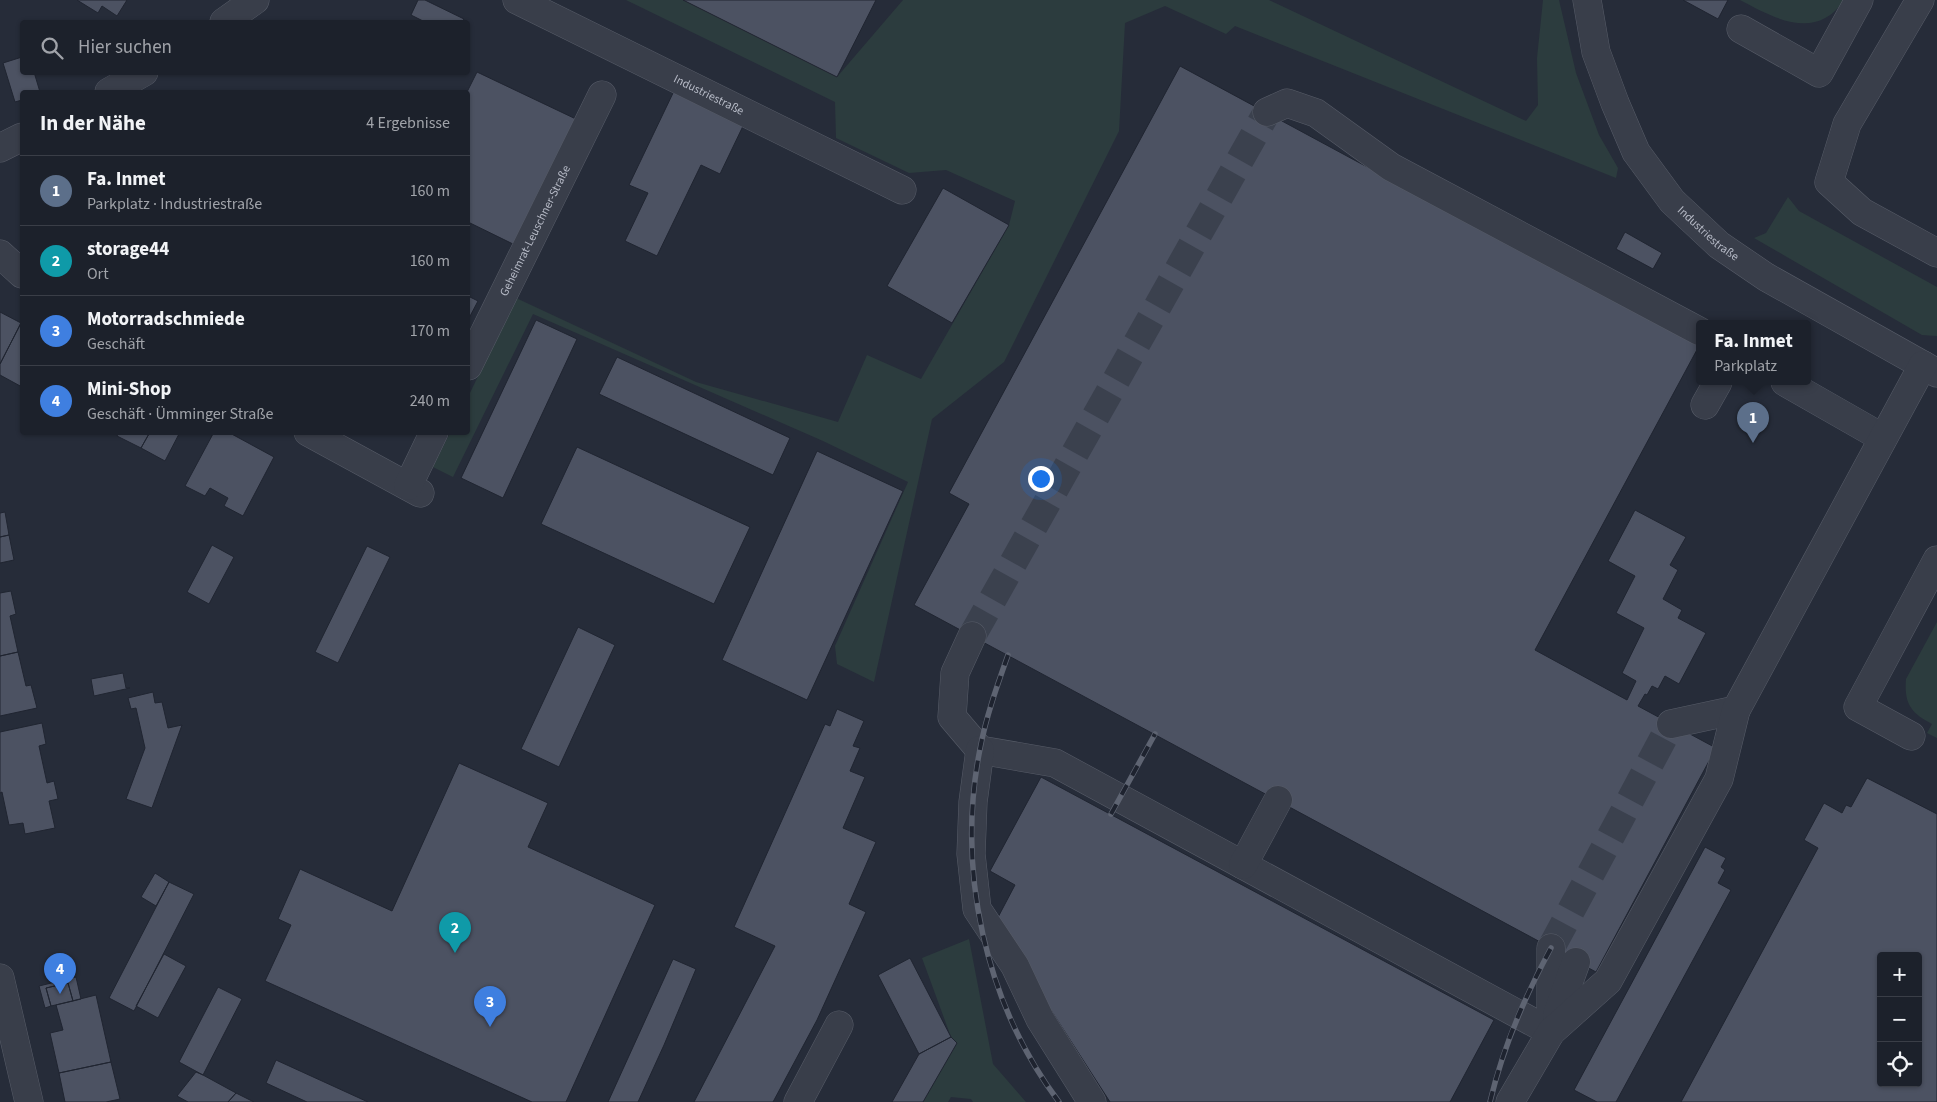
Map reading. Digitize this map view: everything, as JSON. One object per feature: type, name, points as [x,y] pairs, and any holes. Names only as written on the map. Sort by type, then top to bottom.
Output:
[{"type":"street","points":[[227,20],[255,0]]},
{"type":"street","name":"Industriestraße","points":[[517,0],[902,190]]},
{"type":"street","name":"Industriestraße","points":[[1588,0],[1596,52],[1615,103],[1636,152],[1672,201],[1720,245],[1766,277],[1930,369]]},
{"type":"street","points":[[1741,29],[1819,73],[1859,0]]},
{"type":"street","points":[[1920,0],[1847,124],[1829,182],[1862,212],[1937,252]]},
{"type":"street","points":[[112,90],[139,75]]},
{"type":"street","name":"Geheimrat-Leuschner-Straße","points":[[470,362],[602,95]]},
{"type":"street","points":[[1267,112],[1287,103],[1316,113],[1391,167],[1696,329]]},
{"type":"street","points":[[0,148],[20,138]]},
{"type":"street","points":[[0,254],[20,272]]},
{"type":"street","points":[[1551,1032],[1608,981],[1719,779],[1736,710],[1883,438],[1930,369]]},
{"type":"street","points":[[1705,405],[1716,385]]},
{"type":"street","points":[[1791,385],[1883,438]]},
{"type":"street","points":[[314,435],[414,489],[433,435]]},
{"type":"street","points":[[1910,736],[1858,707],[1937,560]]},
{"type":"street","points":[[972,636],[955,673],[952,717],[980,750],[1055,763],[1551,1032]]},
{"type":"street","points":[[1672,724],[1736,710]]},
{"type":"street","points":[[1700,739],[1736,710]]},
{"type":"street","points":[[980,750],[973,802],[971,854],[977,909],[1015,966],[1040,1020],[1092,1102]]},
{"type":"street","points":[[1243,865],[1278,800]]},
{"type":"street","points":[[1551,948],[1551,1032]]},
{"type":"street","points":[[1510,1102],[1551,1032],[1576,962]]},
{"type":"street","points":[[0,978],[6,1031],[29,1102]]},
{"type":"street","points":[[798,1102],[839,1025]]},
{"type":"shaded area","points":[[626,0],[683,0],[837,77],[903,0],[1269,0],[1526,121],[1538,105],[1537,58],[1543,0],[1559,0],[1576,73],[1599,135],[1618,168],[1616,178],[1235,26],[1226,34],[1165,6],[1125,23],[1119,131],[1004,362],[932,419],[874,682],[837,664],[835,646],[908,482],[823,441],[533,314],[453,477],[433,467],[449,435],[470,435],[470,393],[516,298],[696,382],[838,422],[867,355],[921,379],[1009,225],[1015,201],[946,170],[909,173],[836,138],[835,102]]},
{"type":"shaded area","points":[[1740,0],[1844,0],[1833,13],[1821,20],[1808,23],[1780,19]]},
{"type":"shaded area","points":[[1788,197],[1799,211],[1937,287],[1937,336],[1922,335],[1754,238],[1766,233]]},
{"type":"shaded area","points":[[1937,622],[1937,738],[1927,733],[1932,724],[1919,716],[1910,707],[1906,695],[1906,679]]},
{"type":"shaded area","points":[[969,939],[993,1064],[1026,1102],[973,1102],[971,1099],[951,1097],[948,1102],[923,1102],[957,1043],[951,1037],[922,958]]},
{"type":"building","points":[[77,0],[127,0],[117,16],[102,6],[98,13]]},
{"type":"building","points":[[418,0],[425,0],[464,19],[421,20],[411,15]]},
{"type":"building","points":[[683,0],[876,0],[837,77]]},
{"type":"building","points":[[1683,0],[1728,0],[1718,19]]},
{"type":"building","points":[[20,58],[20,75],[35,75],[39,90],[20,90],[20,101],[15,102],[3,63]]},
{"type":"building","points":[[1180,66],[1696,344],[1696,352],[1535,650],[1627,700],[1636,681],[1622,673],[1644,628],[1616,613],[1635,576],[1608,561],[1635,510],[1686,537],[1670,565],[1678,570],[1663,599],[1682,610],[1678,618],[1706,633],[1679,684],[1665,676],[1658,689],[1652,686],[1638,706],[1716,748],[1596,972],[914,605],[969,504],[949,493]]},
{"type":"building","points":[[477,72],[578,120],[517,246],[470,223],[470,90],[468,90]]},
{"type":"building","points":[[674,91],[744,124],[720,174],[701,165],[657,256],[625,241],[648,193],[629,185]]},
{"type":"building","points":[[943,188],[1009,225],[952,323],[887,286]]},
{"type":"building","points":[[1625,232],[1662,253],[1653,269],[1616,249]]},
{"type":"building","points":[[470,297],[478,301],[470,316]]},
{"type":"building","points":[[0,312],[20,322],[20,325],[0,364]]},
{"type":"building","points":[[536,320],[577,339],[503,498],[461,478]]},
{"type":"building","points":[[20,325],[20,386],[0,375],[0,364]]},
{"type":"building","points":[[617,357],[790,438],[773,475],[599,394]]},
{"type":"building","points":[[118,435],[148,435],[141,448]]},
{"type":"building","points":[[148,435],[178,435],[165,461],[141,448]]},
{"type":"building","points":[[212,435],[234,435],[274,457],[243,516],[224,506],[228,498],[210,488],[205,496],[185,486]]},
{"type":"building","points":[[577,447],[750,527],[714,604],[541,524]]},
{"type":"building","points":[[817,451],[903,491],[807,700],[722,660]]},
{"type":"building","points":[[5,512],[9,535],[0,537],[0,513]]},
{"type":"building","points":[[9,535],[14,560],[0,563],[0,537]]},
{"type":"building","points":[[212,545],[234,557],[209,604],[187,592]]},
{"type":"building","points":[[367,546],[390,557],[338,663],[315,652]]},
{"type":"building","points":[[11,591],[16,614],[10,616],[18,652],[0,656],[0,593]]},
{"type":"building","points":[[578,627],[615,645],[559,767],[521,749]]},
{"type":"building","points":[[18,652],[26,686],[31,685],[37,708],[0,716],[0,656]]},
{"type":"building","points":[[123,673],[126,688],[130,688],[94,696],[91,679]]},
{"type":"building","points":[[153,692],[155,703],[162,702],[168,728],[182,725],[152,808],[126,799],[145,748],[136,708],[131,709],[128,698]]},
{"type":"building","points":[[837,709],[864,721],[853,746],[860,748],[850,771],[865,777],[843,828],[876,842],[849,904],[866,912],[817,1020],[773,1102],[694,1102],[775,946],[734,927],[825,724],[830,726]]},
{"type":"building","points":[[42,723],[46,744],[39,746],[47,783],[54,781],[58,799],[49,801],[55,828],[25,834],[23,823],[9,825],[2,792],[0,793],[0,732]]},
{"type":"building","points":[[459,763],[548,803],[528,847],[655,905],[566,1102],[532,1102],[265,981],[291,925],[278,919],[300,869],[392,911]]},
{"type":"building","points":[[1041,777],[1494,1020],[1450,1102],[1110,1102],[995,923],[1015,885],[990,871]]},
{"type":"building","points":[[1867,778],[1937,814],[1937,1102],[1681,1102],[1818,848],[1804,840],[1824,803],[1842,813],[1846,805],[1851,807]]},
{"type":"building","points":[[1705,847],[1726,858],[1721,867],[1725,870],[1718,883],[1731,890],[1616,1102],[1597,1102],[1574,1090]]},
{"type":"building","points":[[155,873],[169,882],[156,906],[141,897]]},
{"type":"building","points":[[169,882],[194,894],[134,1011],[109,998]]},
{"type":"building","points":[[164,954],[186,966],[158,1018],[136,1006]]},
{"type":"building","points":[[910,958],[951,1037],[919,1054],[878,975]]},
{"type":"building","points":[[673,959],[696,969],[664,1045],[638,1102],[608,1102]]},
{"type":"building","points":[[76,977],[81,999],[73,1001],[68,983],[46,988],[51,1006],[45,1008],[39,986]]},
{"type":"building","points":[[68,983],[73,1001],[51,1006],[46,988]]},
{"type":"building","points":[[218,987],[242,999],[203,1075],[179,1062]]},
{"type":"building","points":[[96,995],[111,1062],[59,1073],[50,1033],[63,1030],[56,1005]]},
{"type":"building","points":[[951,1037],[957,1043],[923,1102],[892,1102],[919,1054]]},
{"type":"building","points":[[276,1060],[368,1102],[307,1102],[266,1083]]},
{"type":"building","points":[[111,1062],[120,1099],[106,1102],[65,1102],[59,1073]]},
{"type":"building","points":[[196,1072],[236,1093],[228,1102],[188,1102],[177,1096]]},
{"type":"building","points":[[236,1093],[254,1102],[228,1102]]},
{"type":"tunnel","points":[[972,636],[1267,112]]},
{"type":"tunnel","points":[[1551,948],[1671,724]]},
{"type":"railway","points":[[1008,655],[985,725],[973,795],[972,841],[975,888],[983,934],[995,979],[1012,1022],[1033,1063],[1059,1102]]},
{"type":"railway","points":[[1111,814],[1155,734]]},
{"type":"railway","points":[[1490,1102],[1501,1062],[1515,1023],[1551,948]]},
{"type":"place","name":"Fa. Inmet","points":[[1753,443]]},
{"type":"place","name":"storage44","points":[[455,953]]},
{"type":"place","name":"Mini-Shop","points":[[60,994]]},
{"type":"place","name":"Motorradschmiede","points":[[490,1027]]}]
